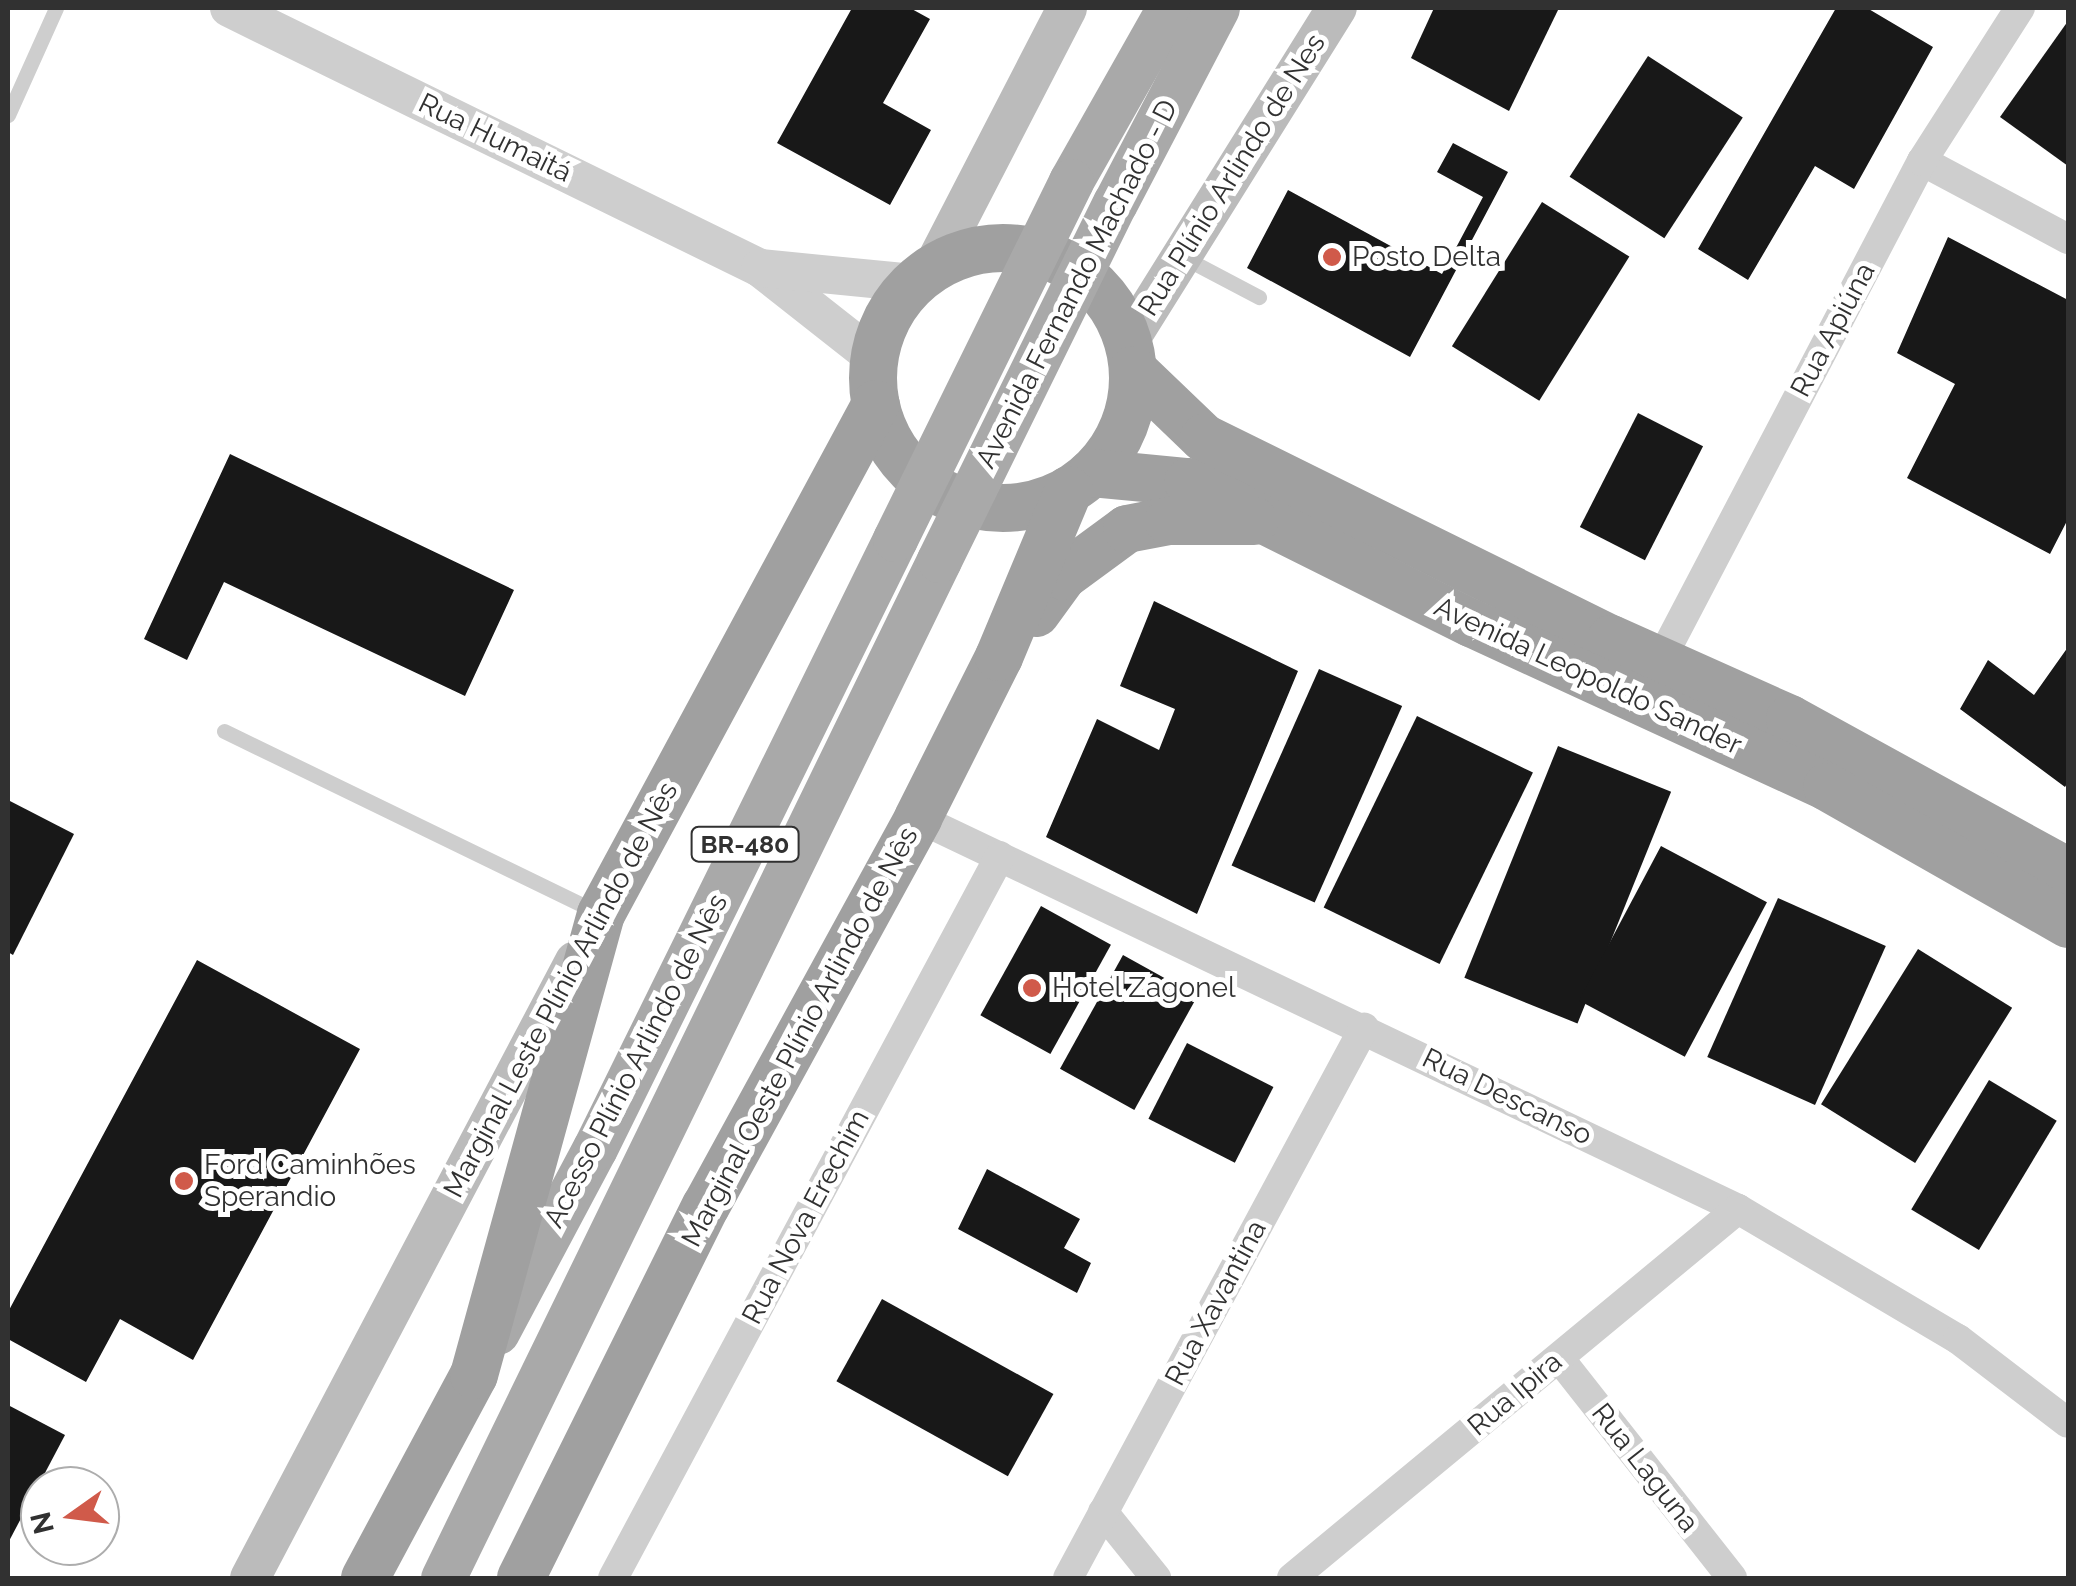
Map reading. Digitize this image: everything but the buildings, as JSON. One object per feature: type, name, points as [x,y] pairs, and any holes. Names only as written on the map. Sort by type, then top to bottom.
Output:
[{"type":"highway","points":[[980,250],[1054,258],[1100,291],[1130,356],[1124,426],[1081,482],[1015,508],[959,500],[914,472],[884,429],[876,404],[873,357],[884,326],[923,276],[980,250]]},
{"type":"highway","name":"Avenida Leopoldo Sander","points":[[1130,356],[1204,438],[1660,661],[1790,719],[2068,872]]},
{"type":"highway","name":"Marginal Leste Plínio Arlindo de Nês","points":[[600,914],[876,404]]},
{"type":"highway","name":"Avenida Leopoldo Sander","points":[[1081,482],[1188,482],[1258,521],[1827,786],[2068,924]]},
{"type":"highway","name":"Marginal Oeste Plínio Arlindo de Nês","points":[[522,1578],[706,1206],[918,818],[1081,482]]},
{"type":"highway","points":[[999,657],[1063,576],[1127,529],[1169,521],[1258,521]]},
{"type":"highway","points":[[474,1375],[600,914]]},
{"type":"highway","name":"Acesso Plínio Arlindo de Nês","points":[[365,1578],[474,1375]]},
{"type":"main road","points":[[923,276],[1067,8]]},
{"type":"main road","name":"Avenida Fernando Machado - D","points":[[896,539],[1071,182],[1169,8]]},
{"type":"main road","name":"Avenida Fernando Machado - D","points":[[939,560],[1115,203],[1217,8]]},
{"type":"main road","name":"Rua Plínio Arlindo de Nes","points":[[1130,356],[1179,255],[1337,8]]},
{"type":"main road","name":"Acesso Plínio Arlindo de Nês","points":[[474,1375],[594,1148],[896,539]]},
{"type":"main road","name":"Acesso Plínio Arlindo de Nês","points":[[443,1578],[939,560]]},
{"type":"main road","name":"Marginal Leste Plínio Arlindo de Nês","points":[[250,1578],[600,914]]},
{"type":"street","name":"Rua Humaitá","points":[[229,8],[760,268],[873,357]]},
{"type":"street","name":"Rua Apiúna","points":[[1660,661],[1922,160],[2020,8]]},
{"type":"street","points":[[1922,160],[2068,240]]},
{"type":"street","name":"Rua Humaitá","points":[[760,268],[923,276]]},
{"type":"street","name":"Rua Descanso","points":[[918,818],[1738,1209],[1958,1339],[2068,1423]]},
{"type":"street","name":"Rua Nova Erechim","points":[[613,1578],[1000,856]]},
{"type":"street","name":"Rua Xavantina","points":[[1068,1578],[1364,1028]]},
{"type":"street","name":"Rua Ipira","points":[[1292,1578],[1738,1209]]},
{"type":"street","name":"Rua Laguna","points":[[1559,1358],[1732,1578]]},
{"type":"street","points":[[1104,1512],[1156,1578]]},
{"type":"lane","points":[[8,115],[56,8]]},
{"type":"lane","points":[[1179,255],[1259,296]]},
{"type":"lane","points":[[224,730],[600,914]]},
{"type":"place","name":"Posto Delta","points":[[1332,257]]},
{"type":"place","name":"Hotel Zagonel","points":[[1032,988]]},
{"type":"place","name":"Ford Caminhões Sperandio","points":[[184,1181]]}]
